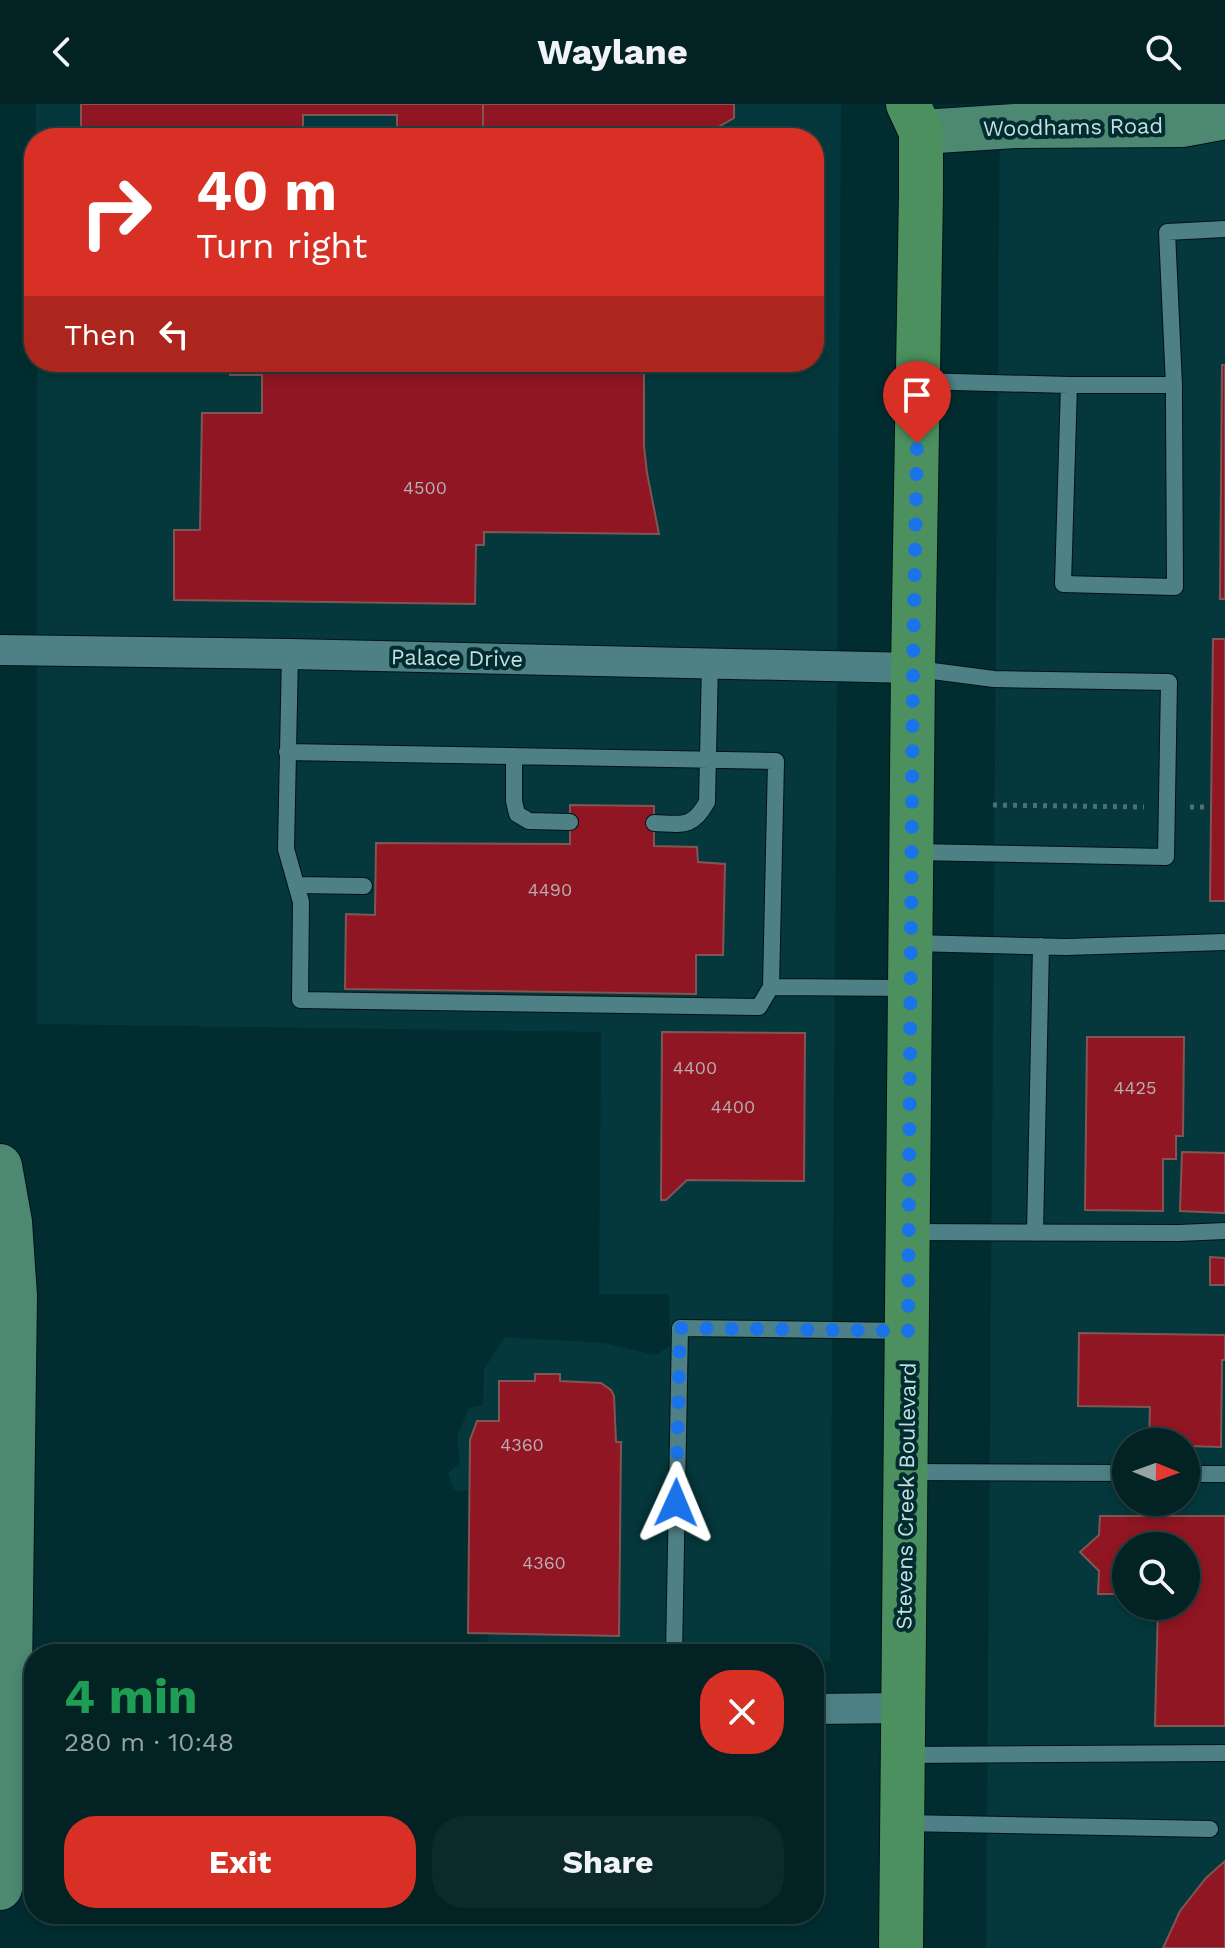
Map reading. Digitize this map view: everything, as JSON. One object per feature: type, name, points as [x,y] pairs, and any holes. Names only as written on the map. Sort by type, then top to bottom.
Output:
[{"type":"main road","name":"Stevens Creek Boulevard","points":[[901,1948],[913,668],[922,113]]},
{"type":"street","name":"Woodhams Road","points":[[922,113],[1015,126],[1183,125],[1225,117]]},
{"type":"street","name":"Palace Drive","points":[[0,650],[913,668]]},
{"type":"street","points":[[0,1166],[10,1222],[15,1296],[5,1645],[22,1698],[4,1823],[0,1888]]},
{"type":"street","points":[[824,1709],[904,1708]]},
{"type":"lane","points":[[1069,385],[1063,584],[1175,587],[1174,385],[1167,232],[1225,229]]},
{"type":"lane","points":[[918,381],[1174,385]]},
{"type":"lane","points":[[287,752],[776,761],[771,987],[759,1007],[300,1000],[301,902],[286,849],[287,752],[290,654]]},
{"type":"lane","points":[[654,823],[686,824],[699,816],[707,802],[710,663]]},
{"type":"lane","points":[[912,852],[1166,857],[1169,682],[994,679],[913,668]]},
{"type":"lane","points":[[514,756],[517,814],[529,821],[570,822]]},
{"type":"lane","points":[[296,885],[364,886]]},
{"type":"lane","points":[[911,943],[1041,946],[1225,942]]},
{"type":"lane","points":[[1035,1233],[1041,946]]},
{"type":"lane","points":[[771,987],[910,988]]},
{"type":"lane","points":[[908,1232],[1225,1231]]},
{"type":"lane","points":[[674,1644],[680,1328],[908,1331]]},
{"type":"lane","points":[[906,1472],[1112,1473]]},
{"type":"lane","points":[[1200,1474],[1225,1474]]},
{"type":"lane","points":[[903,1755],[1225,1753]]},
{"type":"lane","points":[[902,1823],[1210,1829]]},
{"type":"path","points":[[993,805],[1211,807]]},
{"type":"shaded area","points":[[36,104],[841,104],[830,1661],[824,1661],[824,1644],[486,1644],[489,1634],[468,1633],[470,1491],[454,1490],[448,1473],[460,1463],[457,1436],[469,1408],[483,1405],[484,1369],[505,1337],[604,1343],[655,1355],[670,1346],[669,1294],[599,1294],[601,1032],[37,1024],[37,372],[824,372],[824,128],[36,128]]},
{"type":"shaded area","points":[[1000,104],[1225,104],[1225,1948],[986,1948]]},
{"type":"building","points":[[81,104],[483,104],[483,128],[397,128],[397,115],[303,115],[303,128],[81,128]]},
{"type":"building","points":[[483,104],[734,104],[734,118],[716,128],[483,128]]},
{"type":"building","points":[[1222,365],[1225,365],[1225,599],[1220,599]]},
{"type":"building","points":[[230,372],[644,372],[644,446],[659,534],[484,532],[484,545],[476,545],[475,604],[174,600],[174,530],[200,530],[202,413],[262,413],[262,375],[230,375]]},
{"type":"building","points":[[1213,639],[1225,639],[1225,901],[1210,901]]},
{"type":"building","points":[[570,805],[654,806],[654,846],[697,847],[698,862],[725,864],[723,955],[696,955],[696,994],[345,989],[346,914],[375,915],[376,843],[570,844]]},
{"type":"building","points":[[662,1032],[805,1033],[804,1181],[687,1180],[666,1200],[661,1200]]},
{"type":"building","points":[[1087,1037],[1184,1037],[1183,1136],[1176,1136],[1176,1159],[1163,1159],[1163,1211],[1085,1210]]},
{"type":"building","points":[[1182,1152],[1225,1153],[1225,1213],[1180,1211]]},
{"type":"building","points":[[1210,1257],[1225,1258],[1225,1285],[1210,1285]]},
{"type":"building","points":[[1079,1333],[1225,1335],[1221,1447],[1200,1446],[1200,1428],[1149,1428],[1150,1407],[1078,1406]]},
{"type":"building","points":[[535,1374],[560,1374],[560,1381],[601,1383],[614,1396],[616,1442],[621,1442],[619,1636],[468,1633],[470,1440],[477,1421],[499,1421],[499,1381],[535,1381]]},
{"type":"building","points":[[1100,1516],[1225,1516],[1225,1726],[1155,1726],[1158,1620],[1200,1620],[1200,1532],[1112,1532],[1112,1594],[1098,1594],[1099,1571],[1080,1552],[1099,1535]]},
{"type":"building","points":[[1225,1861],[1225,1948],[1163,1948],[1180,1911],[1206,1878]]},
{"type":"route","points":[[676,1503],[680,1328],[908,1331],[917,443]]}]
